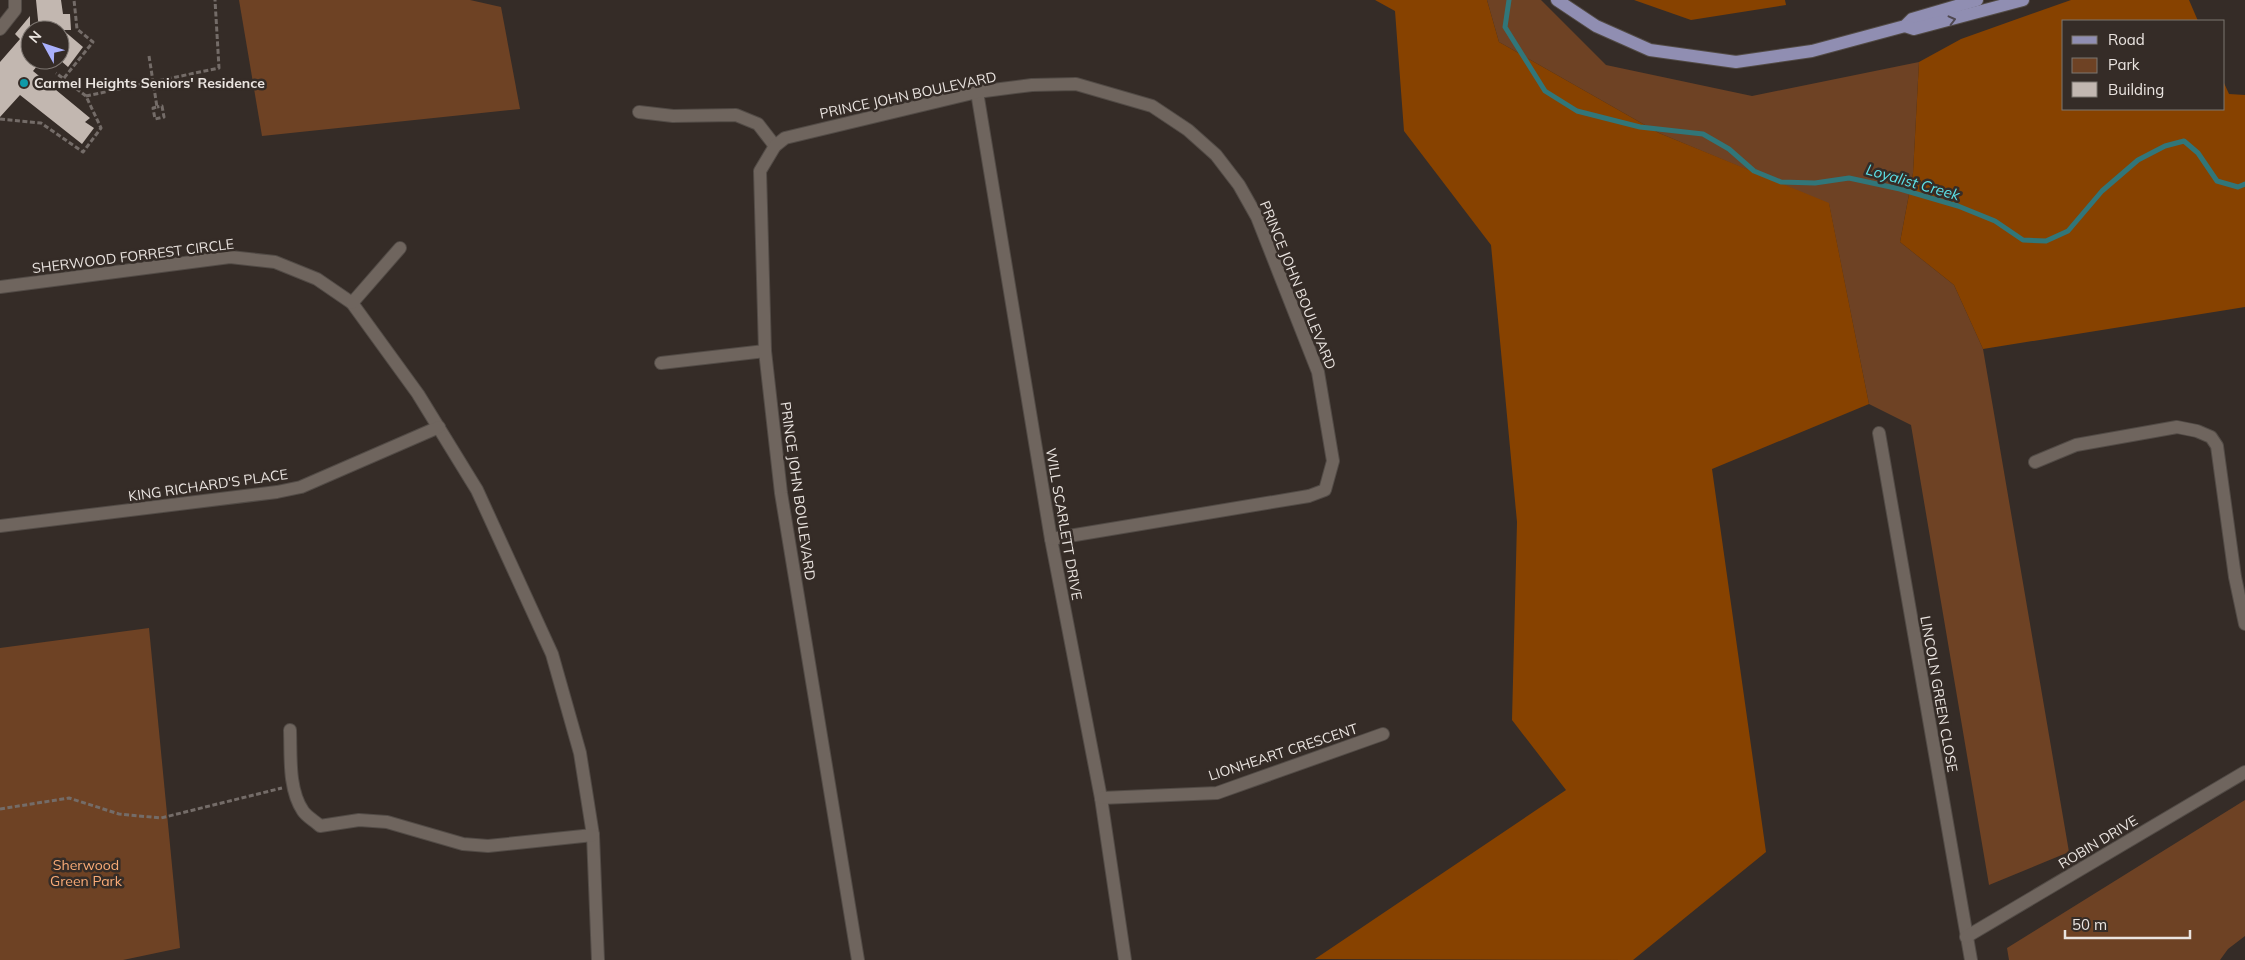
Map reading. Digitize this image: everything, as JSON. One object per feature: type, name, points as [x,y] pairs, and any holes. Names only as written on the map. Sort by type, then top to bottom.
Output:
[{"type":"main road","points":[[1557,0],[1596,26],[1650,50],[1736,62],[1812,51],[1905,26],[1923,27],[2023,0]]},
{"type":"main road","points":[[1905,26],[1912,19],[1977,0]]},
{"type":"street","points":[[0,29],[15,10],[16,0]]},
{"type":"street","name":"PRINCE JOHN BOULEVARD","points":[[858,960],[781,493],[765,351],[760,172],[776,146],[785,138],[976,92],[1032,85],[1076,84],[1152,106],[1188,130],[1216,155],[1239,185],[1257,217],[1318,372],[1333,461],[1324,490],[1309,496],[1051,539]]},
{"type":"street","name":"WILL SCARLETT DRIVE","points":[[976,92],[1051,539],[1101,798],[1125,960]]},
{"type":"street","points":[[639,112],[672,116],[736,115],[758,124],[776,146]]},
{"type":"street","points":[[352,303],[400,248]]},
{"type":"street","name":"SHERWOOD FORREST CIRCLE","points":[[0,287],[230,257],[275,262],[317,279],[352,303],[418,394],[476,490],[552,654],[580,753],[593,835],[598,960]]},
{"type":"street","points":[[661,363],[765,351]]},
{"type":"street","name":"KING RICHARD'S PLACE","points":[[0,526],[277,492],[301,487],[439,427]]},
{"type":"street","points":[[2035,462],[2076,445],[2177,427],[2197,431],[2211,437],[2217,446],[2235,577],[2245,624]]},
{"type":"street","name":"LINCOLN GREEN CLOSE","points":[[1879,433],[1971,960]]},
{"type":"street","points":[[290,730],[297,800],[303,812],[320,826],[359,820],[387,822],[463,844],[488,846],[593,835]]},
{"type":"street","name":"LIONHEART CRESCENT","points":[[1101,798],[1217,793],[1383,734]]},
{"type":"street","name":"ROBIN DRIVE","points":[[1966,937],[2245,772]]},
{"type":"path","points":[[64,78],[93,42],[76,30],[74,0]]},
{"type":"path","points":[[86,96],[219,68],[216,0]]},
{"type":"path","points":[[149,56],[157,107]]},
{"type":"path","points":[[0,119],[41,123],[83,152],[101,128],[86,96],[56,73]]},
{"type":"path","points":[[162,106],[164,117],[155,119],[153,108],[157,107],[162,106]]},
{"type":"path","points":[[0,809],[69,798],[119,814],[161,818],[294,785]]},
{"type":"green space","points":[[239,0],[470,0],[501,7],[520,109],[262,136]]},
{"type":"green space","points":[[1487,0],[1541,0],[1606,65],[1752,96],[1919,62],[1913,173],[1900,242],[1954,285],[1983,349],[2069,852],[1989,885],[1911,425],[1869,404],[1829,204],[1659,133],[1499,42]]},
{"type":"green space","name":"Sherwood Green Park","points":[[149,628],[180,948],[123,960],[0,960],[0,648]]},
{"type":"green space","points":[[2245,800],[2245,936],[2228,949],[2220,960],[2009,960],[2007,948]]},
{"type":"shaded area","points":[[1375,0],[1487,0],[1499,42],[1659,133],[1829,203],[1869,404],[1712,469],[1766,852],[1633,960],[1315,959],[1566,790],[1512,720],[1517,522],[1491,245],[1404,131],[1395,11]]},
{"type":"shaded area","points":[[1634,0],[1785,0],[1786,5],[1691,20]]},
{"type":"shaded area","points":[[2071,0],[2189,0],[2198,20],[2062,20],[2062,110],[2225,110],[2225,85],[2229,94],[2245,95],[2245,307],[1983,349],[1954,285],[1900,242],[1913,173],[1919,62],[1961,39]]},
{"type":"building","points":[[36,0],[61,0],[63,14],[70,14],[71,30],[70,20],[38,20]]},
{"type":"building","name":"Carmel Heights Seniors' Residence","points":[[20,28],[20,39],[15,34]]},
{"type":"building","points":[[70,36],[83,47],[70,64]]},
{"type":"building","name":"Carmel Heights Seniors' Residence","points":[[20,39],[20,70],[34,70],[90,118],[85,122],[94,128],[82,144],[20,95],[0,117],[0,62]]},
{"type":"waterway","name":"Loyalist Creek","points":[[1509,0],[1505,27],[1545,91],[1577,111],[1640,127],[1703,134],[1729,149],[1754,171],[1781,182],[1815,183],[1849,178],[1900,189],[1958,206],[1995,221],[2023,240],[2046,241],[2068,231],[2102,191],[2138,160],[2165,146],[2184,141],[2198,153],[2217,181],[2238,187],[2245,184]]},
{"type":"place","name":"Carmel Heights Seniors' Residence","points":[[24,83]]}]
